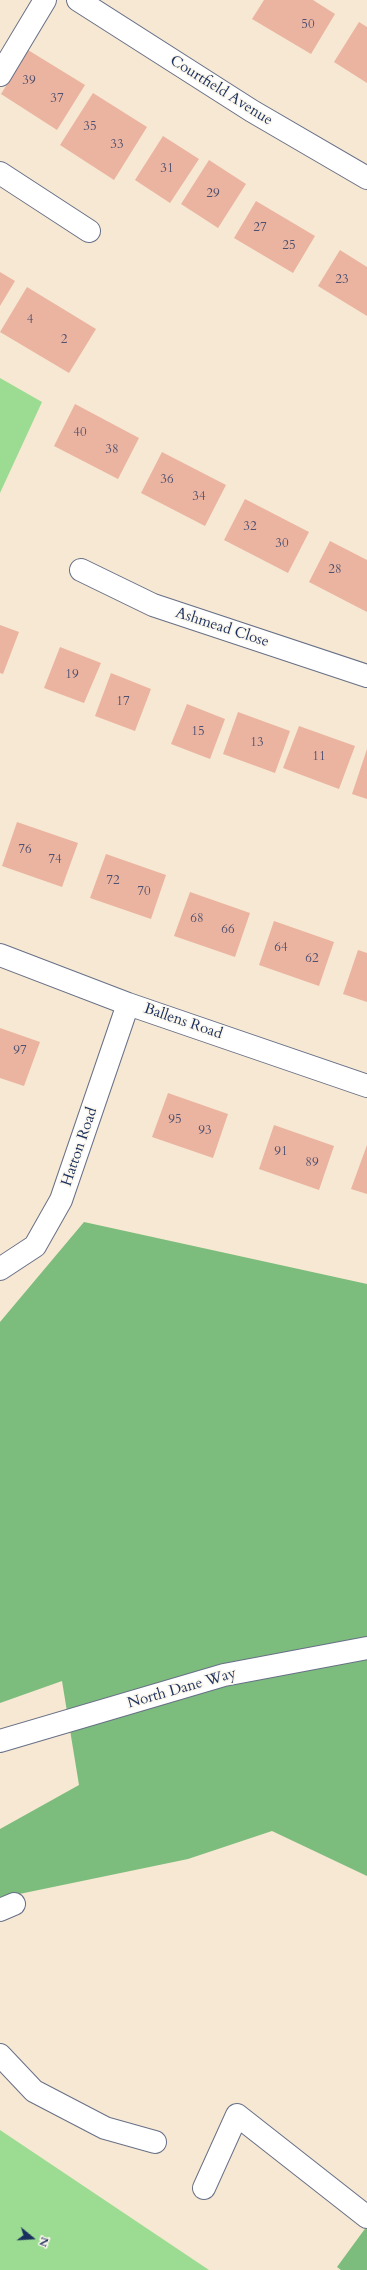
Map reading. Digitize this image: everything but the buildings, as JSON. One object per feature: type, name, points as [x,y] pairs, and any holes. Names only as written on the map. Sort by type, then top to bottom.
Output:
[{"type":"street","points":[[0,75],[45,0]]},
{"type":"street","name":"Courtfield Avenue","points":[[78,0],[252,112],[367,178]]},
{"type":"street","points":[[0,173],[89,231]]},
{"type":"street","name":"Ashmead Close","points":[[81,570],[153,605],[367,676]]},
{"type":"street","name":"Ballens Road","points":[[0,955],[128,1004],[367,1086]]},
{"type":"street","name":"Hatton Road","points":[[0,1269],[35,1246],[61,1200],[128,1004]]},
{"type":"street","name":"North Dane Way","points":[[0,1741],[224,1675],[367,1648]]},
{"type":"street","points":[[0,2055],[34,2091],[105,2128],[156,2142]]},
{"type":"street","points":[[204,2188],[237,2115],[367,2217]]},
{"type":"green space","points":[[0,378],[42,402],[0,493]]},
{"type":"green space","points":[[84,1222],[367,1284],[367,1876],[272,1831],[188,1859],[0,1898],[0,1829],[79,1785],[62,1681],[0,1703],[0,1322]]},
{"type":"green space","points":[[0,2130],[209,2270],[0,2270]]},
{"type":"green space","points":[[367,2226],[367,2270],[341,2270],[337,2267]]}]
